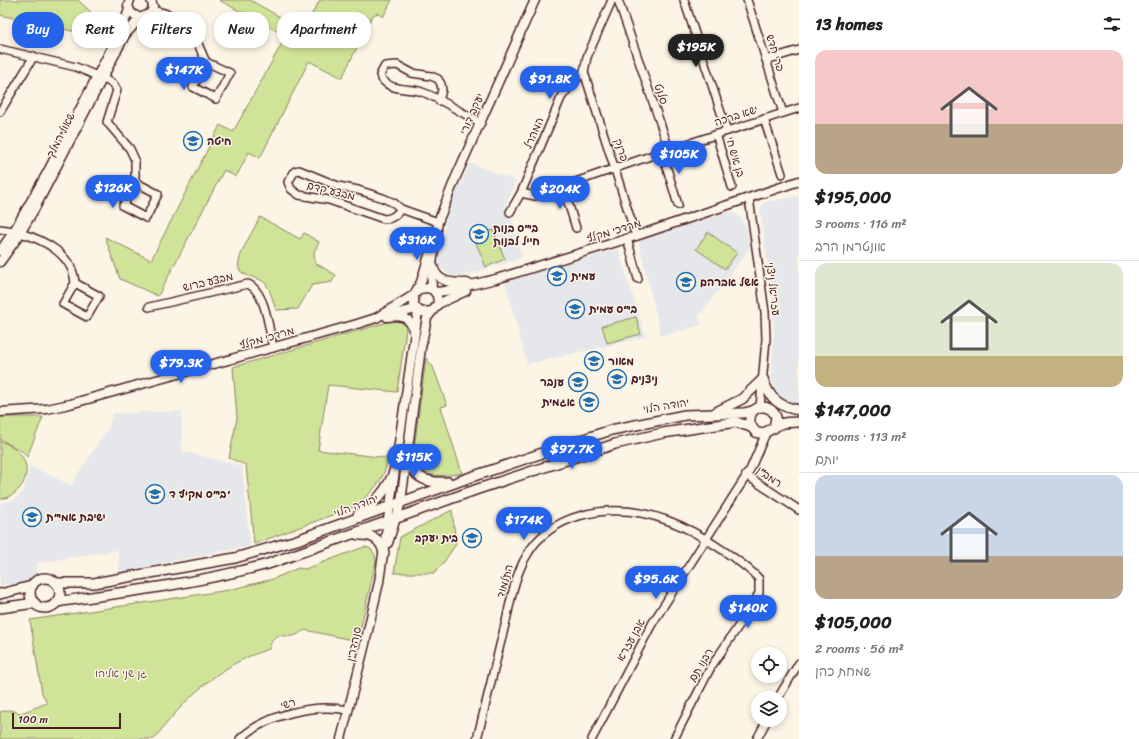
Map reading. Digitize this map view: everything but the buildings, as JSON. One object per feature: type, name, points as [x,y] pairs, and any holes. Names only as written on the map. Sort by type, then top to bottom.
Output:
[{"type":"main road","points":[[711,414],[742,399],[763,379],[767,390],[774,401],[789,409],[799,410]]},
{"type":"main road","points":[[752,428],[749,419],[756,409],[765,407],[773,411],[786,414],[799,414]]},
{"type":"main road","name":"יהודה הלוי","points":[[56,583],[94,583],[235,558],[297,540],[457,482],[611,430],[661,418],[711,414],[744,414],[756,409]]},
{"type":"main road","points":[[770,431],[776,417],[773,411]]},
{"type":"main road","points":[[0,608],[35,603],[46,607],[56,602],[127,593],[238,572],[302,554],[478,490],[615,444],[663,433],[736,422],[752,428],[759,433],[770,431],[786,422],[799,422]]},
{"type":"main road","points":[[407,451],[412,468],[423,480],[434,483],[457,482]]},
{"type":"main road","points":[[349,521],[382,495],[391,481],[395,469]]},
{"type":"main road","points":[[353,535],[368,535],[375,538],[381,544],[384,553]]},
{"type":"main road","points":[[35,603],[30,595],[32,586],[37,580],[43,578],[50,579],[56,583],[60,594],[56,602]]},
{"type":"main road","points":[[0,594],[32,586]]},
{"type":"street","name":"שאול המלך","points":[[0,262],[52,176],[100,77],[129,9],[130,0]]},
{"type":"street","points":[[151,0],[152,10],[177,16],[188,25],[206,62],[230,73],[216,100],[193,88],[206,62]]},
{"type":"street","name":"יעקב דורי","points":[[415,293],[421,282],[435,239],[438,222],[455,179],[535,0]]},
{"type":"street","points":[[584,72],[587,57],[612,0]]},
{"type":"street","name":"סלנט","points":[[618,0],[665,150],[678,205]]},
{"type":"street","points":[[684,0],[727,131]]},
{"type":"street","name":"פרי חדש","points":[[747,0],[783,113]]},
{"type":"street","points":[[129,9],[133,16],[137,17]]},
{"type":"street","name":"שאול המלך","points":[[100,77],[125,35],[137,21]]},
{"type":"street","points":[[0,49],[76,67],[100,77],[114,85],[117,90],[107,122],[130,149],[135,160],[135,182],[122,206],[146,218],[158,194],[135,182]]},
{"type":"street","points":[[766,60],[799,50]]},
{"type":"street","points":[[0,112],[34,56]]},
{"type":"street","points":[[439,101],[442,90],[438,79],[431,76],[412,73],[397,65],[385,66],[380,76],[382,80],[391,86],[405,90],[420,91],[439,101],[481,123]]},
{"type":"street","name":"פרנק","points":[[584,72],[616,168],[636,236]]},
{"type":"street","name":"המהרל","points":[[510,212],[521,193],[561,98],[573,82],[584,72]]},
{"type":"street","name":"ישא ברכה","points":[[521,193],[535,196],[665,150],[799,108]]},
{"type":"street","points":[[764,119],[782,174]]},
{"type":"street","name":"בן איש חי","points":[[716,134],[732,187]]},
{"type":"street","name":"מבצע קדם","points":[[401,209],[396,215],[389,219],[379,218],[329,200],[299,195],[291,189],[288,182],[295,170],[299,170],[338,186],[384,198],[394,203],[401,209],[438,222]]},
{"type":"street","name":"מרדכי מקלף","points":[[435,307],[485,282],[636,236],[799,181]]},
{"type":"street","points":[[562,186],[576,228]]},
{"type":"street","name":"עזריאל ניצני","points":[[749,198],[765,312],[766,339],[763,379],[756,409]]},
{"type":"street","points":[[0,229],[17,232],[53,248],[62,255],[74,272],[75,283],[63,304],[87,317],[99,296],[75,283]]},
{"type":"street","name":"שאול המלך","points":[[0,252],[17,232]]},
{"type":"street","points":[[627,238],[638,279]]},
{"type":"street","name":"יעקב דורי","points":[[433,291],[431,278],[435,239]]},
{"type":"street","points":[[435,249],[433,265],[435,272],[442,280],[451,282],[476,283]]},
{"type":"street","name":"מרדכי מקלף","points":[[433,291],[445,291],[485,282]]},
{"type":"street","name":"מבצע ברוש","points":[[149,307],[248,284],[254,286],[262,298],[273,348]]},
{"type":"street","points":[[387,522],[415,337],[417,310],[413,302],[415,293],[424,288],[433,291],[437,295],[435,307],[427,318],[421,348],[401,502],[397,519]]},
{"type":"street","name":"מרדכי מקלף","points":[[376,318],[415,293]]},
{"type":"street","points":[[417,310],[425,313],[435,307]]},
{"type":"street","name":"מרדכי מקלף","points":[[0,412],[47,409],[70,404],[376,318],[417,310]]},
{"type":"street","points":[[387,317],[400,316],[406,318],[412,326],[415,337]]},
{"type":"street","points":[[752,428],[758,443],[758,452]]},
{"type":"street","name":"אבן עזרא","points":[[592,739],[652,624],[746,475],[770,431]]},
{"type":"street","name":"רמב\"ן","points":[[746,475],[799,510]]},
{"type":"street","name":"התלמוד","points":[[477,739],[521,566],[533,546],[543,536],[565,520],[593,512],[614,510],[655,515],[686,526],[706,538]]},
{"type":"street","name":"סנהדרין","points":[[384,553],[397,519]]},
{"type":"street","name":"סנהדרין","points":[[341,739],[368,633],[384,553],[387,522]]},
{"type":"street","name":"רבנו תם","points":[[674,739],[711,667],[754,603],[759,593],[760,586],[758,579],[750,569],[706,538]]},
{"type":"street","points":[[782,691],[799,663]]},
{"type":"street","name":"רשי","points":[[240,739],[261,725],[287,715],[319,709],[348,710]]},
{"type":"street","points":[[757,739],[763,727]]},
{"type":"shaded area","name":"בי\"ס בנות חייל לבנות","points":[[470,163],[516,181],[504,209],[510,212],[522,258],[459,277],[449,275],[443,270],[439,266],[437,256],[449,209]]},
{"type":"shaded area","points":[[799,196],[799,405],[793,405],[782,399],[776,392],[772,380],[774,309],[760,208],[765,202]]},
{"type":"shaded area","name":"אשל אברהם","points":[[729,212],[735,213],[740,217],[746,226],[750,248],[699,316],[701,325],[661,336],[638,239]]},
{"type":"shaded area","name":"בי\"ס עמית","points":[[618,249],[646,337],[527,364],[505,281]]},
{"type":"shaded area","name":"בי\"ס מקיף ד'","points":[[182,411],[182,451],[242,466],[250,546],[119,572],[118,550],[37,563],[38,581],[0,585],[0,504],[15,499],[24,490],[30,466],[71,485],[109,426],[113,413]]},
{"type":"green space","points":[[0,0],[78,0],[91,12],[72,12],[72,31],[64,29],[64,12],[12,12],[12,18],[0,15]]},
{"type":"green space","points":[[219,0],[250,0],[277,15],[277,31],[269,27],[269,12],[241,12]]},
{"type":"green space","points":[[320,0],[392,0],[383,17],[377,13],[371,18],[371,12],[313,12]]},
{"type":"green space","points":[[279,48],[357,48],[342,78],[309,61],[260,158],[249,152],[236,177],[224,170],[158,296],[120,279],[105,237],[151,260],[220,125],[233,132]]},
{"type":"green space","points":[[260,217],[300,239],[304,233],[319,242],[314,252],[315,263],[336,275],[332,282],[312,285],[298,309],[276,310],[271,293],[266,284],[263,281],[244,274],[239,269],[240,258],[246,243]]},
{"type":"green space","points":[[493,230],[505,259],[486,267],[474,238]]},
{"type":"green space","points":[[708,232],[737,253],[725,269],[696,249]]},
{"type":"green space","points":[[636,317],[641,334],[607,343],[602,326]]},
{"type":"green space","points":[[398,319],[405,325],[406,330],[397,392],[328,385],[318,450],[387,458],[381,479],[366,497],[354,507],[254,544],[246,465],[229,458],[237,418],[233,367]]},
{"type":"green space","points":[[426,358],[433,367],[447,405],[441,407],[462,473],[440,476],[426,473],[420,470],[413,456]]},
{"type":"green space","points":[[0,417],[43,417],[27,457],[23,452],[0,439]]},
{"type":"green space","points":[[0,441],[11,446],[21,455],[25,462],[26,476],[19,489],[14,494],[0,499]]},
{"type":"green space","points":[[452,510],[456,544],[444,562],[434,573],[394,573],[400,537]]},
{"type":"green space","name":"גן שני אליהו","points":[[364,547],[373,551],[376,561],[360,631],[354,630],[352,640],[305,630],[297,635],[276,636],[271,642],[269,649],[234,664],[204,685],[178,710],[154,739],[0,739],[0,712],[9,710],[21,713],[47,703],[42,693],[30,620],[229,590],[273,579],[298,568],[305,569]]},
{"type":"place","name":"חיטה","points":[[193,141]]},
{"type":"place","name":"בי\"ס בנות חייל לבנות","points":[[479,234]]},
{"type":"place","name":"עמית","points":[[557,276]]},
{"type":"place","name":"אשל אברהם","points":[[686,282]]},
{"type":"place","name":"בי\"ס עמית","points":[[575,309]]},
{"type":"place","name":"מאור","points":[[594,361]]},
{"type":"place","name":"ניצנים","points":[[617,379]]},
{"type":"place","name":"ענבר","points":[[578,382]]},
{"type":"place","name":"אגמית","points":[[589,402]]},
{"type":"place","name":"בי\"ס מקיף ד'","points":[[155,494]]},
{"type":"place","name":"ישיבת אמי\"ת","points":[[32,517]]},
{"type":"place","name":"בית יעקב","points":[[472,538]]}]
